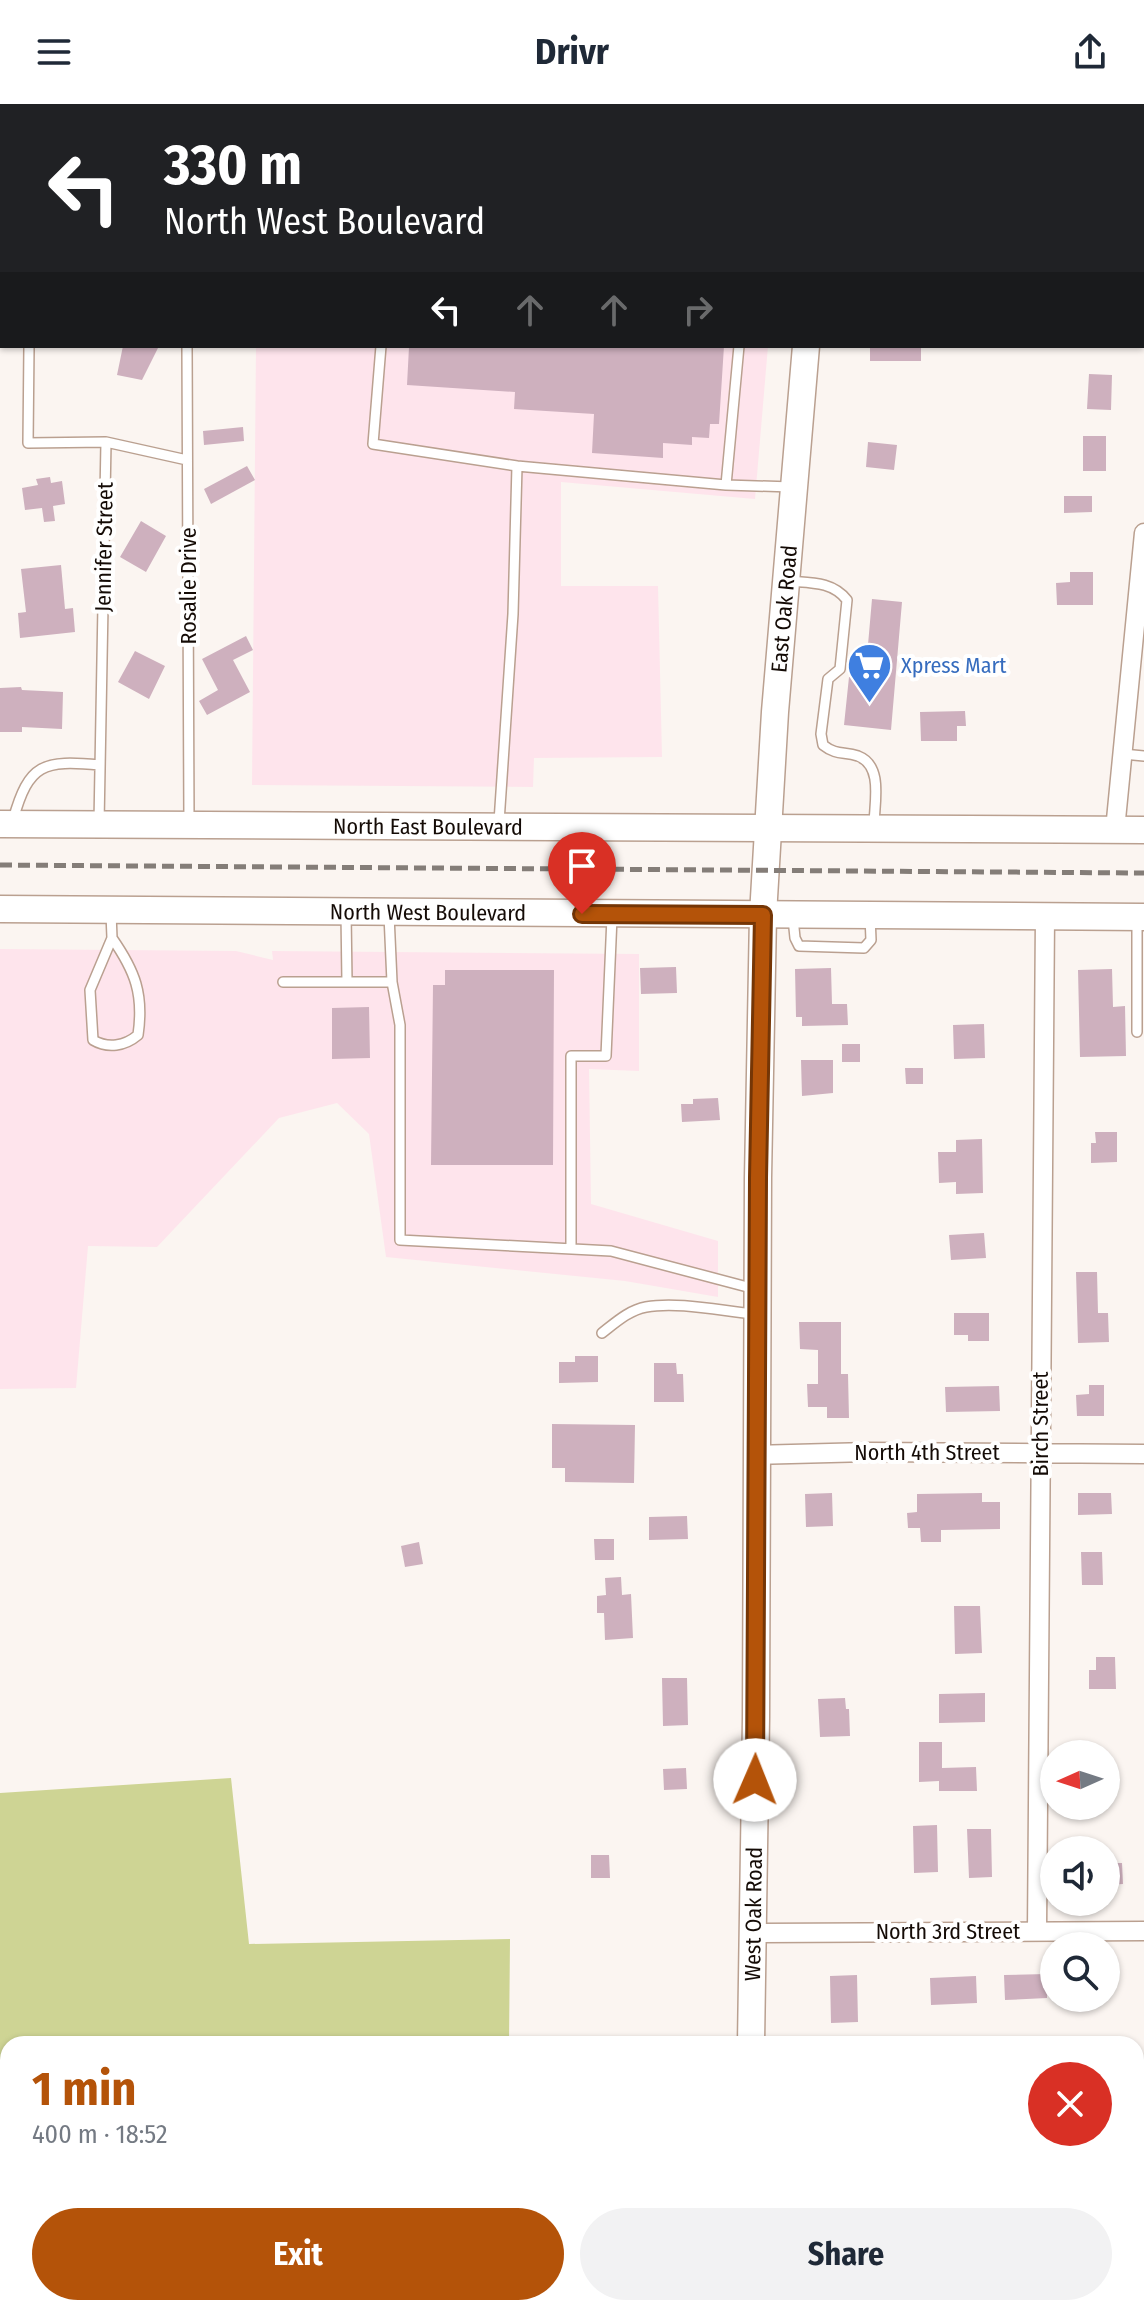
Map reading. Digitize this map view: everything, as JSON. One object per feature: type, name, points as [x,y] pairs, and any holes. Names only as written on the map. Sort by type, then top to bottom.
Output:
[{"type":"main road","name":"East Oak Road","points":[[764,871],[806,348]]},
{"type":"main road","name":"North East Boulevard","points":[[6,824],[99,827],[1144,830]]},
{"type":"main road","name":"West Oak Road","points":[[751,2036],[764,871]]},
{"type":"main road","name":"North West Boulevard","points":[[0,909],[1140,917]]},
{"type":"street","points":[[1115,830],[1144,533]]},
{"type":"street","name":"Birch Street","points":[[1037,1931],[1045,916]]},
{"type":"street","name":"North 4th Street","points":[[757,1455],[869,1452],[1144,1454]]},
{"type":"street","name":"North 3rd Street","points":[[752,1933],[1144,1931]]},
{"type":"lane","points":[[29,348],[28,443],[106,442],[187,460]]},
{"type":"lane","name":"Rosalie Drive","points":[[187,348],[189,826]]},
{"type":"lane","points":[[381,348],[373,444],[517,466],[726,485],[795,487]]},
{"type":"lane","points":[[726,485],[739,348]]},
{"type":"lane","name":"Jennifer Street","points":[[99,827],[106,442]]},
{"type":"lane","points":[[499,826],[513,614],[517,466]]},
{"type":"lane","points":[[787,581],[829,585],[840,591],[847,600],[840,669],[828,679],[821,734],[823,745],[833,753],[859,756],[871,765],[876,776],[873,829]]},
{"type":"lane","points":[[1123,754],[1144,756]]},
{"type":"lane","points":[[6,824],[36,770],[52,764],[100,765]]},
{"type":"lane","points":[[111,910],[112,938],[90,990],[93,1040],[101,1045],[127,1044],[138,1035],[141,1017],[137,981],[128,960],[112,938]]},
{"type":"lane","points":[[346,912],[347,982]]},
{"type":"lane","points":[[389,912],[392,982],[400,1025],[400,1240],[611,1251],[758,1302]]},
{"type":"lane","points":[[571,1249],[571,1056],[606,1056],[612,914]]},
{"type":"lane","points":[[1137,1032],[1140,917]]},
{"type":"lane","points":[[283,982],[392,982]]},
{"type":"lane","points":[[602,1333],[621,1318],[644,1307],[758,1302]]},
{"type":"shaded area","points":[[256,348],[768,348],[755,499],[561,482],[561,586],[658,586],[662,757],[534,758],[533,787],[252,785]]},
{"type":"shaded area","points":[[0,949],[236,951],[273,960],[272,951],[639,954],[639,1071],[589,1069],[591,1204],[718,1241],[718,1297],[625,1281],[386,1257],[369,1134],[337,1103],[279,1118],[157,1247],[88,1246],[76,1388],[0,1389]]},
{"type":"green space","points":[[231,1778],[249,1944],[510,1939],[509,2036],[0,2036],[0,1793]]},
{"type":"building","points":[[123,348],[158,348],[142,380],[117,375]]},
{"type":"building","points":[[409,348],[724,348],[719,424],[710,424],[709,438],[692,437],[692,445],[663,443],[663,458],[592,453],[594,414],[514,409],[515,392],[407,385]]},
{"type":"building","points":[[870,348],[921,348],[921,361],[870,361]]},
{"type":"building","points":[[1089,374],[1112,375],[1111,410],[1087,409]]},
{"type":"building","points":[[243,427],[244,441],[204,445],[203,431]]},
{"type":"building","points":[[1083,436],[1106,436],[1106,471],[1083,471]]},
{"type":"building","points":[[868,442],[897,445],[894,470],[866,467]]},
{"type":"building","points":[[247,466],[255,480],[211,504],[204,489]]},
{"type":"building","points":[[50,477],[51,483],[62,481],[65,504],[53,506],[55,521],[44,522],[42,508],[25,510],[22,488],[38,485],[36,479]]},
{"type":"building","points":[[1064,496],[1092,496],[1092,512],[1064,513]]},
{"type":"building","points":[[141,521],[166,536],[146,572],[120,557]]},
{"type":"building","points":[[61,565],[65,609],[73,608],[75,632],[20,638],[18,613],[26,612],[21,569]]},
{"type":"building","points":[[1070,572],[1093,572],[1093,605],[1057,605],[1056,583],[1070,582]]},
{"type":"building","points":[[872,599],[902,602],[891,730],[844,725],[849,677],[865,679]]},
{"type":"building","points":[[246,636],[253,650],[233,660],[250,692],[207,715],[199,701],[218,690],[202,659]]},
{"type":"building","points":[[135,651],[165,666],[149,699],[118,682]]},
{"type":"building","points":[[21,687],[22,690],[63,692],[62,729],[22,727],[22,732],[0,732],[0,688]]},
{"type":"building","points":[[965,711],[966,726],[957,726],[957,741],[921,741],[920,712]]},
{"type":"building","points":[[676,967],[677,993],[641,994],[640,968]]},
{"type":"building","points":[[831,968],[832,1004],[847,1004],[848,1025],[802,1026],[802,1017],[796,1017],[795,969]]},
{"type":"building","points":[[1112,969],[1113,1007],[1125,1006],[1126,1056],[1080,1057],[1078,970]]},
{"type":"building","points":[[445,970],[554,970],[553,1165],[431,1165],[433,985],[445,985]]},
{"type":"building","points":[[369,1007],[370,1058],[332,1059],[332,1008]]},
{"type":"building","points":[[984,1024],[985,1058],[954,1059],[953,1025]]},
{"type":"building","points":[[842,1044],[860,1044],[860,1062],[842,1062]]},
{"type":"building","points":[[801,1060],[833,1060],[833,1093],[802,1096]]},
{"type":"building","points":[[905,1068],[923,1068],[923,1084],[906,1084]]},
{"type":"building","points":[[718,1098],[720,1120],[682,1122],[681,1104],[693,1104],[693,1099]]},
{"type":"building","points":[[1095,1132],[1117,1132],[1117,1162],[1091,1163],[1091,1143],[1096,1143]]},
{"type":"building","points":[[982,1139],[983,1193],[956,1194],[956,1182],[939,1183],[938,1152],[956,1152],[956,1140]]},
{"type":"building","points":[[984,1233],[986,1258],[951,1260],[949,1235]]},
{"type":"building","points":[[1076,1272],[1097,1272],[1098,1313],[1108,1313],[1109,1342],[1078,1343]]},
{"type":"building","points":[[954,1313],[989,1313],[989,1341],[968,1341],[968,1335],[954,1335]]},
{"type":"building","points":[[799,1322],[841,1322],[841,1374],[848,1374],[849,1418],[827,1418],[827,1407],[808,1407],[807,1384],[818,1384],[818,1350],[800,1349]]},
{"type":"building","points":[[575,1356],[598,1356],[598,1382],[559,1383],[559,1362],[575,1362]]},
{"type":"building","points":[[654,1363],[676,1363],[677,1374],[683,1374],[684,1402],[654,1402]]},
{"type":"building","points":[[1089,1385],[1104,1385],[1104,1416],[1077,1416],[1076,1395],[1089,1394]]},
{"type":"building","points":[[999,1386],[1000,1411],[946,1412],[945,1387]]},
{"type":"building","points":[[552,1424],[635,1425],[634,1483],[565,1482],[565,1468],[552,1468]]},
{"type":"building","points":[[832,1493],[833,1526],[806,1527],[805,1494]]},
{"type":"building","points":[[982,1493],[982,1502],[1000,1502],[1000,1529],[941,1530],[941,1542],[921,1542],[920,1528],[908,1528],[907,1513],[917,1512],[917,1494]]},
{"type":"building","points":[[1078,1493],[1111,1493],[1112,1514],[1078,1515]]},
{"type":"building","points":[[687,1516],[688,1539],[649,1540],[649,1517]]},
{"type":"building","points":[[594,1539],[614,1539],[614,1560],[595,1560]]},
{"type":"building","points":[[419,1542],[423,1564],[405,1567],[401,1546]]},
{"type":"building","points":[[1081,1552],[1102,1552],[1103,1585],[1082,1585]]},
{"type":"building","points":[[621,1577],[622,1595],[631,1594],[633,1638],[605,1640],[604,1613],[597,1613],[597,1596],[606,1595],[605,1578]]},
{"type":"building","points":[[954,1606],[980,1606],[982,1653],[955,1654]]},
{"type":"building","points":[[1096,1657],[1115,1657],[1116,1689],[1089,1689],[1089,1670],[1096,1670]]},
{"type":"building","points":[[662,1678],[687,1678],[688,1725],[663,1726]]},
{"type":"building","points":[[985,1693],[985,1722],[939,1723],[939,1694]]},
{"type":"building","points":[[845,1698],[846,1709],[849,1709],[850,1736],[820,1737],[818,1699]]},
{"type":"building","points":[[919,1742],[942,1742],[942,1768],[976,1767],[977,1791],[939,1791],[939,1781],[919,1782]]},
{"type":"building","points":[[686,1768],[687,1789],[664,1790],[663,1769]]},
{"type":"building","points":[[937,1825],[938,1872],[914,1873],[913,1826]]},
{"type":"building","points":[[967,1829],[991,1829],[992,1877],[969,1878]]},
{"type":"building","points":[[591,1855],[609,1855],[610,1878],[591,1878]]},
{"type":"building","points":[[1120,1863],[1122,1863],[1123,1884],[1120,1884]]},
{"type":"building","points":[[1040,1974],[1040,1998],[1005,2000],[1004,1975]]},
{"type":"building","points":[[857,1975],[858,2022],[831,2023],[830,1976]]},
{"type":"building","points":[[976,1976],[977,2003],[931,2005],[930,1978]]},
{"type":"railway","points":[[0,865],[1144,873]]},
{"type":"place","name":"Xpress Mart","points":[[870,704]]},
{"type":"route","points":[[582,914],[763,915],[758,1178],[755,1780]]}]
